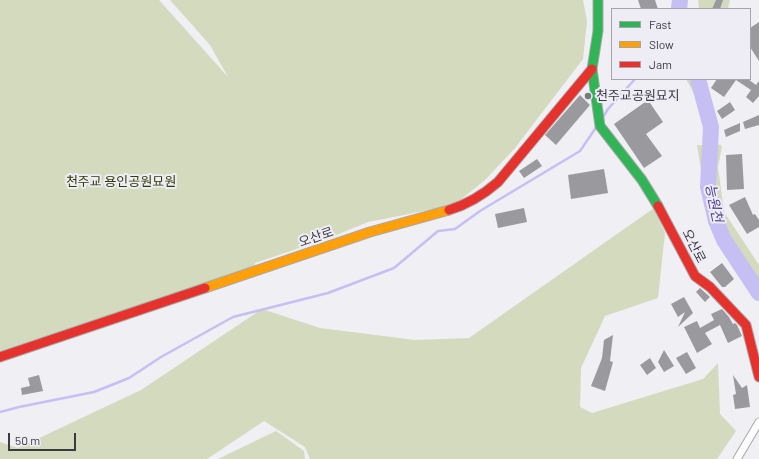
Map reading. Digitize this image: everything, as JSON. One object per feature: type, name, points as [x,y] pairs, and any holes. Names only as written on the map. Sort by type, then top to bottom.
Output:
[{"type":"street","points":[[592,69],[598,31],[598,0]]},
{"type":"street","name":"오산로","points":[[592,69],[600,126],[656,201],[695,276],[710,287],[746,325],[759,376]]},
{"type":"street","name":"오산로","points":[[0,357],[370,232],[466,205],[498,182],[592,69]]},
{"type":"street","points":[[737,459],[759,422]]},
{"type":"green space","name":"천주교 용인공원묘원","points":[[0,0],[159,0],[228,77],[210,45],[170,0],[583,0],[587,21],[583,59],[515,148],[485,180],[454,205],[368,222],[329,238],[255,263],[254,272],[0,357]]},
{"type":"green space","points":[[698,0],[730,0],[728,8],[699,8]]},
{"type":"green space","points":[[687,80],[697,80],[710,127],[709,135],[703,134],[703,119],[693,92]]},
{"type":"green space","points":[[699,80],[707,80],[708,94],[715,121],[716,135],[712,134]]},
{"type":"green space","points":[[711,144],[721,145],[722,147],[718,167],[724,212],[759,265],[759,290],[736,257],[721,230],[714,212],[710,183]]},
{"type":"green space","points":[[697,145],[708,146],[708,189],[713,217],[718,230],[733,255],[752,281],[759,297],[738,263],[728,252],[711,220],[704,190]]},
{"type":"green space","points":[[654,208],[665,233],[658,298],[605,316],[581,368],[580,407],[592,413],[703,379],[718,363],[720,414],[736,431],[717,459],[310,459],[305,447],[264,421],[207,459],[0,459],[0,442],[18,448],[141,390],[262,309],[320,328],[415,340],[469,338]]},
{"type":"green space","points":[[276,431],[304,451],[305,459],[218,459]]},
{"type":"building","points":[[638,0],[655,0],[658,8],[641,8]]},
{"type":"building","points":[[716,0],[723,0],[720,8],[712,8]]},
{"type":"building","points":[[759,22],[759,61],[751,49],[751,27]]},
{"type":"building","points":[[716,80],[736,80],[724,97],[711,88]]},
{"type":"building","points":[[736,80],[749,80],[756,85],[759,81],[759,96],[753,103],[746,97],[751,90]]},
{"type":"building","points":[[580,95],[590,105],[556,145],[545,135]]},
{"type":"building","points":[[648,100],[663,122],[646,134],[662,156],[644,168],[614,124]]},
{"type":"building","points":[[730,102],[735,110],[722,119],[717,111]]},
{"type":"building","points":[[759,115],[759,125],[745,129],[743,122]]},
{"type":"building","points":[[740,123],[740,131],[726,137],[724,130]]},
{"type":"building","points":[[742,154],[744,189],[727,190],[726,155]]},
{"type":"building","points":[[537,159],[542,166],[524,178],[519,171]]},
{"type":"building","points":[[604,169],[608,193],[571,199],[568,175]]},
{"type":"building","points":[[745,197],[753,215],[755,214],[759,220],[759,227],[747,234],[729,205]]},
{"type":"building","points":[[524,208],[527,222],[498,228],[495,214]]},
{"type":"building","points":[[722,263],[734,279],[725,287],[722,287],[710,272]]},
{"type":"building","points":[[700,288],[710,297],[705,302],[696,292]]},
{"type":"building","points":[[684,297],[693,313],[678,327],[685,312],[678,317],[671,304]]},
{"type":"building","points":[[722,309],[733,324],[735,323],[737,325],[742,336],[728,343],[720,325],[705,333],[712,344],[697,353],[684,327],[697,321],[700,328],[714,320],[711,314]]},
{"type":"building","points":[[613,335],[610,361],[613,362],[605,391],[591,386],[602,358],[604,340]]},
{"type":"building","points":[[664,350],[674,366],[664,372],[658,362]]},
{"type":"building","points":[[687,352],[696,368],[686,374],[676,358]]},
{"type":"building","points":[[650,358],[656,368],[647,375],[640,365]]},
{"type":"building","points":[[39,375],[43,391],[22,395],[21,388],[30,386],[28,378]]},
{"type":"building","points":[[733,375],[742,388],[747,385],[750,407],[735,409],[733,395],[736,394]]},
{"type":"waterway","name":"능원천","points":[[679,8],[680,0]]},
{"type":"waterway","points":[[603,117],[608,109],[634,80]]},
{"type":"waterway","name":"능원천","points":[[698,80],[711,127],[708,187],[716,221],[724,240],[759,293]]},
{"type":"waterway","points":[[0,412],[94,392],[129,378],[161,357],[233,317],[328,293],[394,268],[438,231],[455,229],[480,211],[580,151],[597,126]]},
{"type":"traffic: fast","points":[[598,0],[598,31],[592,69],[600,126],[642,180],[658,206]]},
{"type":"traffic: slow","points":[[205,288],[370,232],[449,210]]},
{"type":"traffic: jam","points":[[449,210],[475,199],[498,182],[592,69]]},
{"type":"traffic: jam","points":[[658,206],[695,276],[710,287],[746,325],[759,377]]},
{"type":"traffic: jam","points":[[0,357],[205,288]]},
{"type":"place","name":"천주교공원묘지","points":[[588,96]]}]
